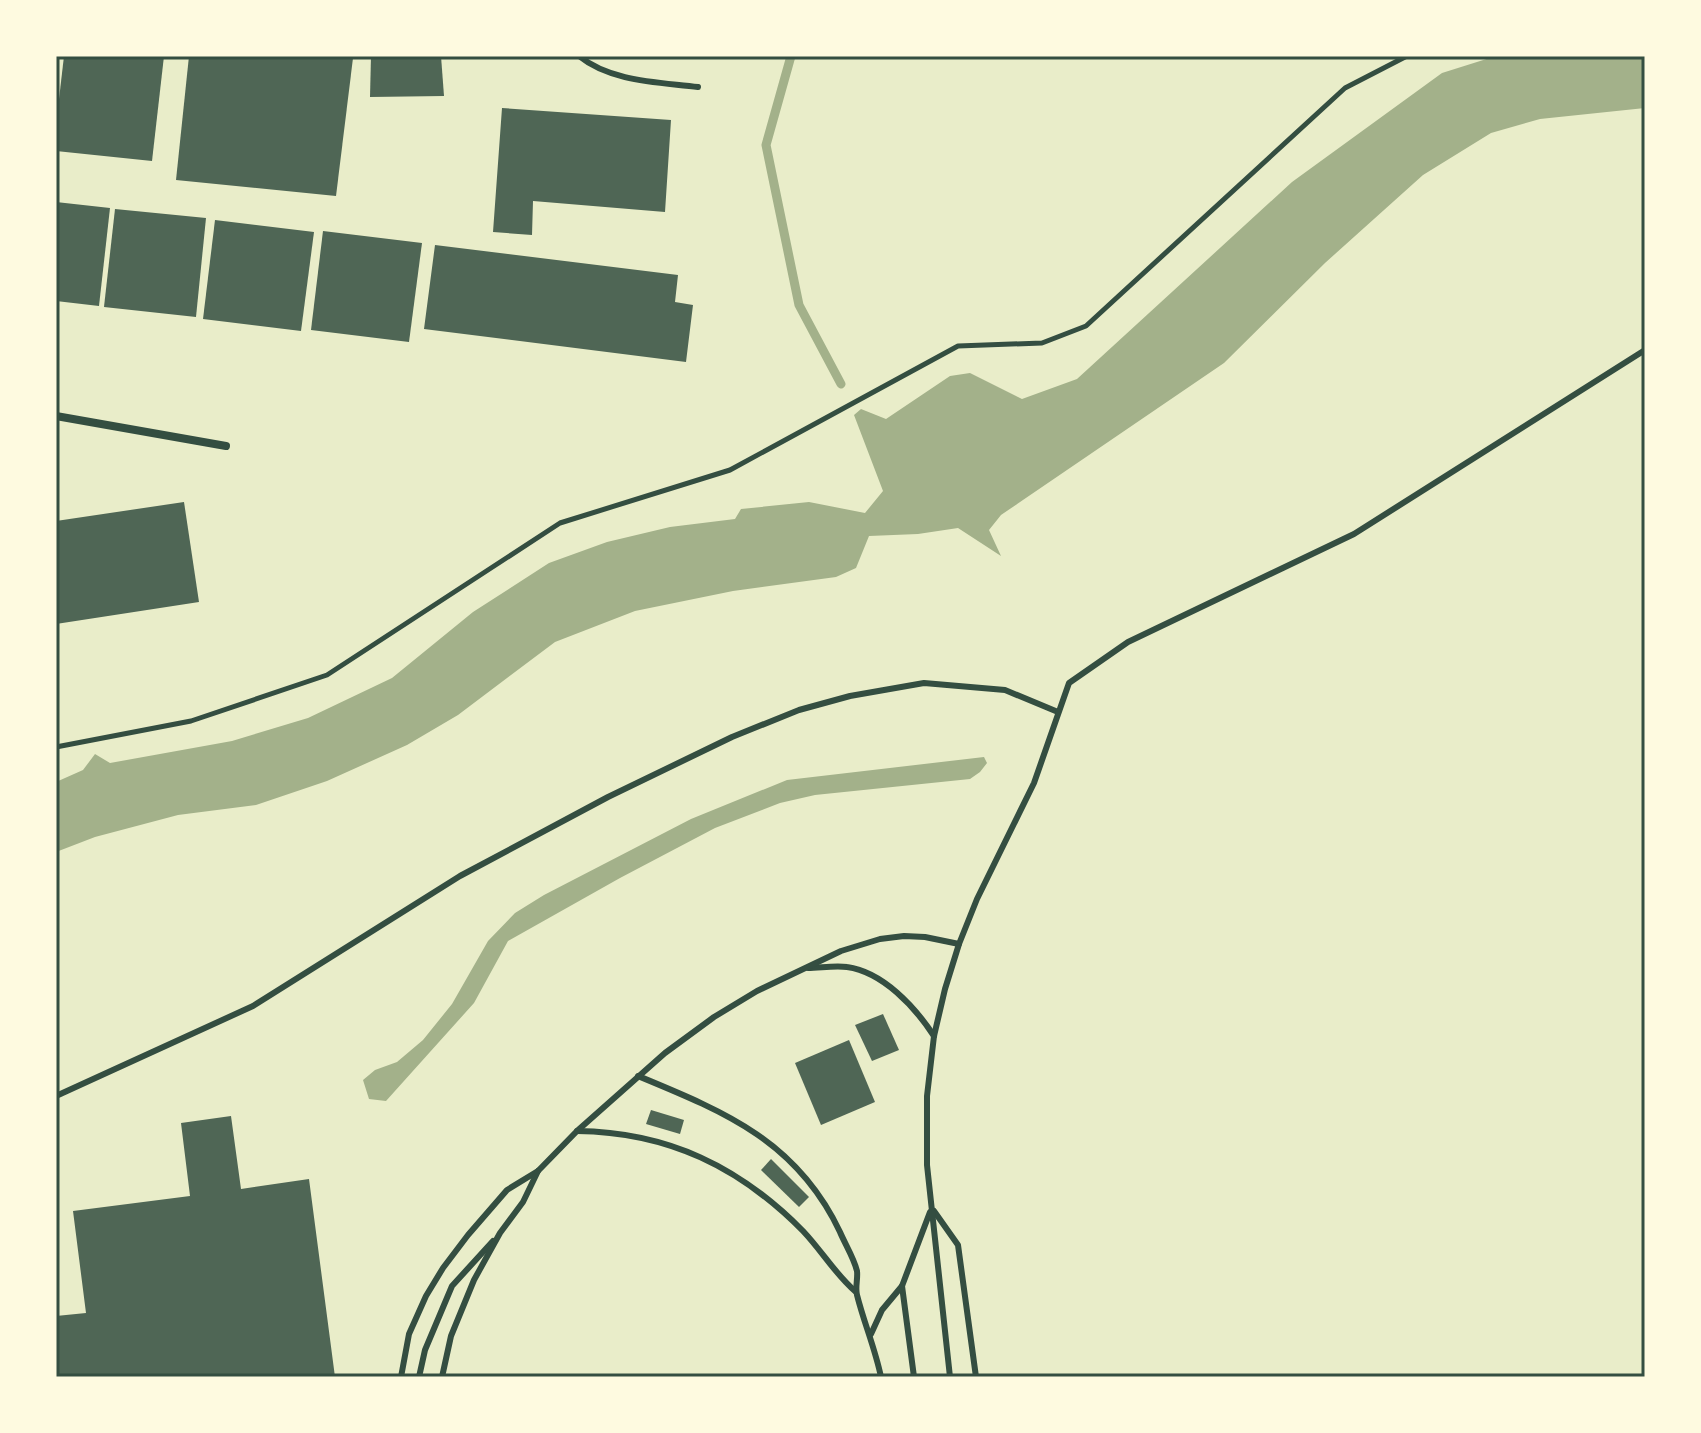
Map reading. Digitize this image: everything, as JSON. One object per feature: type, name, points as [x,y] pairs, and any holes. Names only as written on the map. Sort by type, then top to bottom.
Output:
[{"type":"street","points":[[56,416],[226,446]]},
{"type":"lane","points":[[579,56],[591,66],[635,80],[698,87]]},
{"type":"lane","points":[[950,1377],[931,1208],[926,1122],[934,1036],[959,944],[977,899],[1034,783],[1069,683],[1128,642],[1354,534],[1645,350]]},
{"type":"lane","points":[[56,1096],[253,1006],[460,876],[621,790],[732,737],[799,710],[850,696],[924,683],[1005,690],[1058,712]]},
{"type":"lane","points":[[401,1377],[409,1334],[426,1296],[443,1268],[507,1190],[538,1171],[638,1076],[714,1017],[757,991],[841,951],[880,939],[925,937],[959,944]]},
{"type":"lane","points":[[805,968],[847,967],[870,975],[901,996],[934,1036]]},
{"type":"lane","points":[[638,1076],[726,1115],[759,1134],[781,1151],[821,1198],[857,1271],[856,1292],[871,1334],[881,1377]]},
{"type":"lane","points":[[577,1131],[628,1134],[665,1144],[733,1172],[761,1192],[800,1228],[819,1248],[841,1280],[856,1292]]},
{"type":"lane","points":[[419,1377],[425,1350],[452,1286],[500,1233],[523,1202],[538,1171]]},
{"type":"lane","points":[[871,1334],[882,1310],[902,1286],[931,1208]]},
{"type":"lane","points":[[931,1208],[958,1245],[976,1377]]},
{"type":"lane","points":[[442,1377],[457,1322],[474,1280],[500,1233]]},
{"type":"lane","points":[[902,1286],[914,1377]]},
{"type":"path","points":[[56,747],[191,721],[327,675],[560,523],[730,470],[958,346],[1042,343],[1086,326],[1345,88],[1407,56]]},
{"type":"shaded area","points":[[1496,56],[1645,56],[1645,108],[1540,119],[1491,133],[1423,175],[1325,263],[1224,363],[1001,515],[989,530],[1001,556],[958,528],[869,536],[856,568],[836,577],[733,591],[635,611],[555,642],[458,715],[407,745],[327,781],[256,805],[178,815],[95,837],[56,852],[56,782],[83,770],[95,754],[110,763],[232,741],[308,718],[392,678],[473,612],[549,563],[607,542],[670,527],[735,519],[741,509],[809,502],[865,513],[883,491],[854,415],[861,409],[886,419],[950,376],[970,373],[1022,399],[1077,379],[1292,182],[1442,73]]},
{"type":"shaded area","points":[[984,757],[987,763],[970,779],[815,795],[780,803],[715,828],[620,878],[508,941],[474,1003],[386,1101],[369,1099],[363,1080],[375,1070],[397,1062],[423,1040],[452,1004],[488,941],[515,913],[544,895],[691,819],[787,780]]},
{"type":"building","points":[[64,56],[164,56],[152,161],[56,151]]},
{"type":"building","points":[[189,56],[353,58],[336,196],[176,180]]},
{"type":"building","points":[[371,56],[441,56],[444,96],[370,97]]},
{"type":"building","points":[[502,108],[671,120],[665,212],[533,201],[532,235],[493,232]]},
{"type":"building","points":[[56,202],[110,208],[99,306],[56,301]]},
{"type":"building","points":[[115,209],[206,218],[196,317],[104,307]]},
{"type":"building","points":[[215,220],[314,232],[301,331],[203,319]]},
{"type":"building","points":[[323,231],[422,243],[409,342],[311,330]]},
{"type":"building","points":[[435,245],[678,275],[675,302],[693,305],[686,362],[424,329]]},
{"type":"building","points":[[184,502],[199,602],[56,624],[56,521]]},
{"type":"building","points":[[883,1014],[899,1050],[872,1061],[855,1025]]},
{"type":"building","points":[[849,1040],[875,1102],[821,1125],[795,1063]]},
{"type":"building","points":[[651,1110],[684,1120],[680,1134],[646,1124]]},
{"type":"building","points":[[231,1116],[241,1189],[309,1179],[335,1377],[56,1377],[56,1316],[86,1313],[73,1211],[190,1196],[181,1123]]},
{"type":"building","points":[[771,1159],[809,1197],[799,1207],[761,1170]]},
{"type":"waterway","points":[[791,56],[766,145],[799,305],[841,384]]}]
